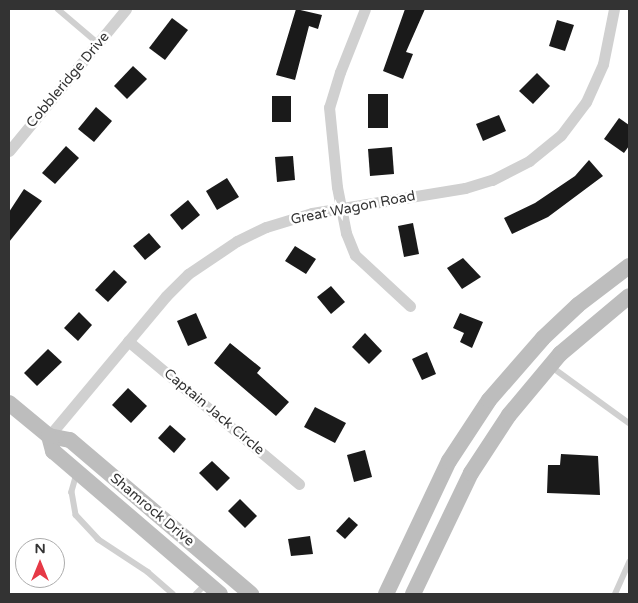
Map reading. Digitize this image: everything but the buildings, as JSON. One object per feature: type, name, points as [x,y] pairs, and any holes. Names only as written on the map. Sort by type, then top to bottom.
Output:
[{"type":"main road","points":[[386,594],[450,461],[489,400],[543,338],[578,305],[629,266]]},
{"type":"main road","points":[[413,594],[471,473],[509,415],[550,365],[594,323],[629,296]]},
{"type":"main road","name":"Shamrock Drive","points":[[9,403],[48,436],[70,440],[251,594]]},
{"type":"main road","name":"Shamrock Drive","points":[[48,436],[53,451],[201,589],[220,594]]},
{"type":"street","name":"Cobbleridge Drive","points":[[9,151],[126,9]]},
{"type":"street","points":[[365,9],[335,85],[330,107],[329,127],[341,208],[355,255],[410,306]]},
{"type":"street","name":"Great Wagon Road","points":[[48,436],[166,296],[213,256],[266,227],[296,216],[465,188],[492,180],[529,161],[561,135],[586,102],[603,64],[614,9]]},
{"type":"street","name":"Captain Jack Circle","points":[[128,341],[299,484]]},
{"type":"lane","points":[[58,9],[98,43]]},
{"type":"lane","points":[[550,365],[629,423]]},
{"type":"lane","points":[[77,472],[72,492],[76,515],[98,538],[148,572],[173,594]]},
{"type":"lane","points":[[615,594],[629,562]]}]
